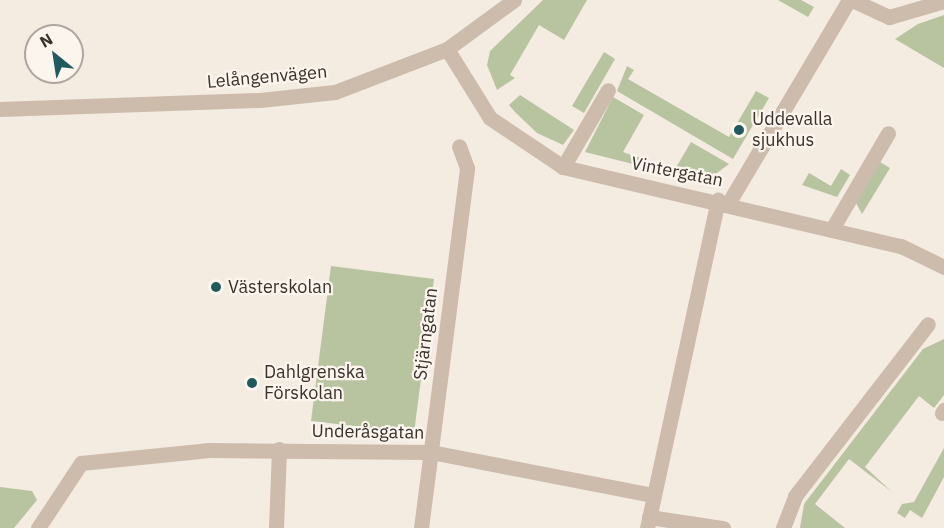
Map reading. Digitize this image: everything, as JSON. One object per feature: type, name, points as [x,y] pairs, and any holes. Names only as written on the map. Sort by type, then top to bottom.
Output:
[{"type":"street","name":"Lelångenvägen","points":[[0,109],[260,100],[335,92],[447,49],[514,0]]},
{"type":"street","points":[[723,528],[648,523],[652,495],[723,201],[850,0],[888,17],[944,2]]},
{"type":"street","name":"Vintergatan","points":[[447,49],[490,118],[562,167],[723,201],[832,229],[919,252],[944,267]]},
{"type":"street","points":[[562,167],[608,90]]},
{"type":"street","points":[[832,229],[888,133]]},
{"type":"street","name":"Stjärngatan","points":[[421,528],[467,168],[459,146]]},
{"type":"street","points":[[783,528],[795,496],[928,324]]},
{"type":"street","points":[[276,528],[279,449]]},
{"type":"street","name":"Underåsgatan","points":[[38,528],[81,463],[279,449],[431,453],[652,495]]},
{"type":"green space","points":[[543,0],[587,0],[564,40],[539,25],[510,75],[515,78],[497,90],[487,65],[490,51]]},
{"type":"green space","points":[[778,0],[801,0],[814,7],[808,17]]},
{"type":"green space","points":[[944,15],[944,68],[895,39],[918,24]]},
{"type":"green space","points":[[604,52],[615,59],[584,113],[572,106]]},
{"type":"green space","points":[[627,66],[634,70],[628,79],[729,137],[756,91],[769,98],[733,159],[617,91]]},
{"type":"green space","points":[[520,95],[574,130],[563,145],[537,133],[509,105]]},
{"type":"green space","points":[[613,97],[644,115],[623,152],[640,158],[637,165],[585,152]]},
{"type":"green space","points":[[691,142],[729,164],[709,179],[674,171]]},
{"type":"green space","points":[[880,162],[890,168],[862,214],[856,203]]},
{"type":"green space","points":[[841,169],[850,175],[837,197],[802,185],[809,173],[831,186]]},
{"type":"green space","points":[[331,266],[434,279],[414,433],[311,421]]},
{"type":"green space","points":[[944,339],[944,395],[934,408],[919,396],[865,467],[892,492],[849,459],[815,504],[845,528],[800,528],[804,504],[923,349]]},
{"type":"green space","points":[[944,448],[944,477],[922,518],[910,510],[905,518],[897,513],[902,504],[914,502]]},
{"type":"green space","points":[[0,487],[32,491],[37,500],[14,528],[0,528]]},
{"type":"place","name":"Uddevalla sjukhus","points":[[739,130]]},
{"type":"place","name":"Västerskolan","points":[[216,287]]},
{"type":"place","name":"Dahlgrenska Förskolan","points":[[252,383]]}]
